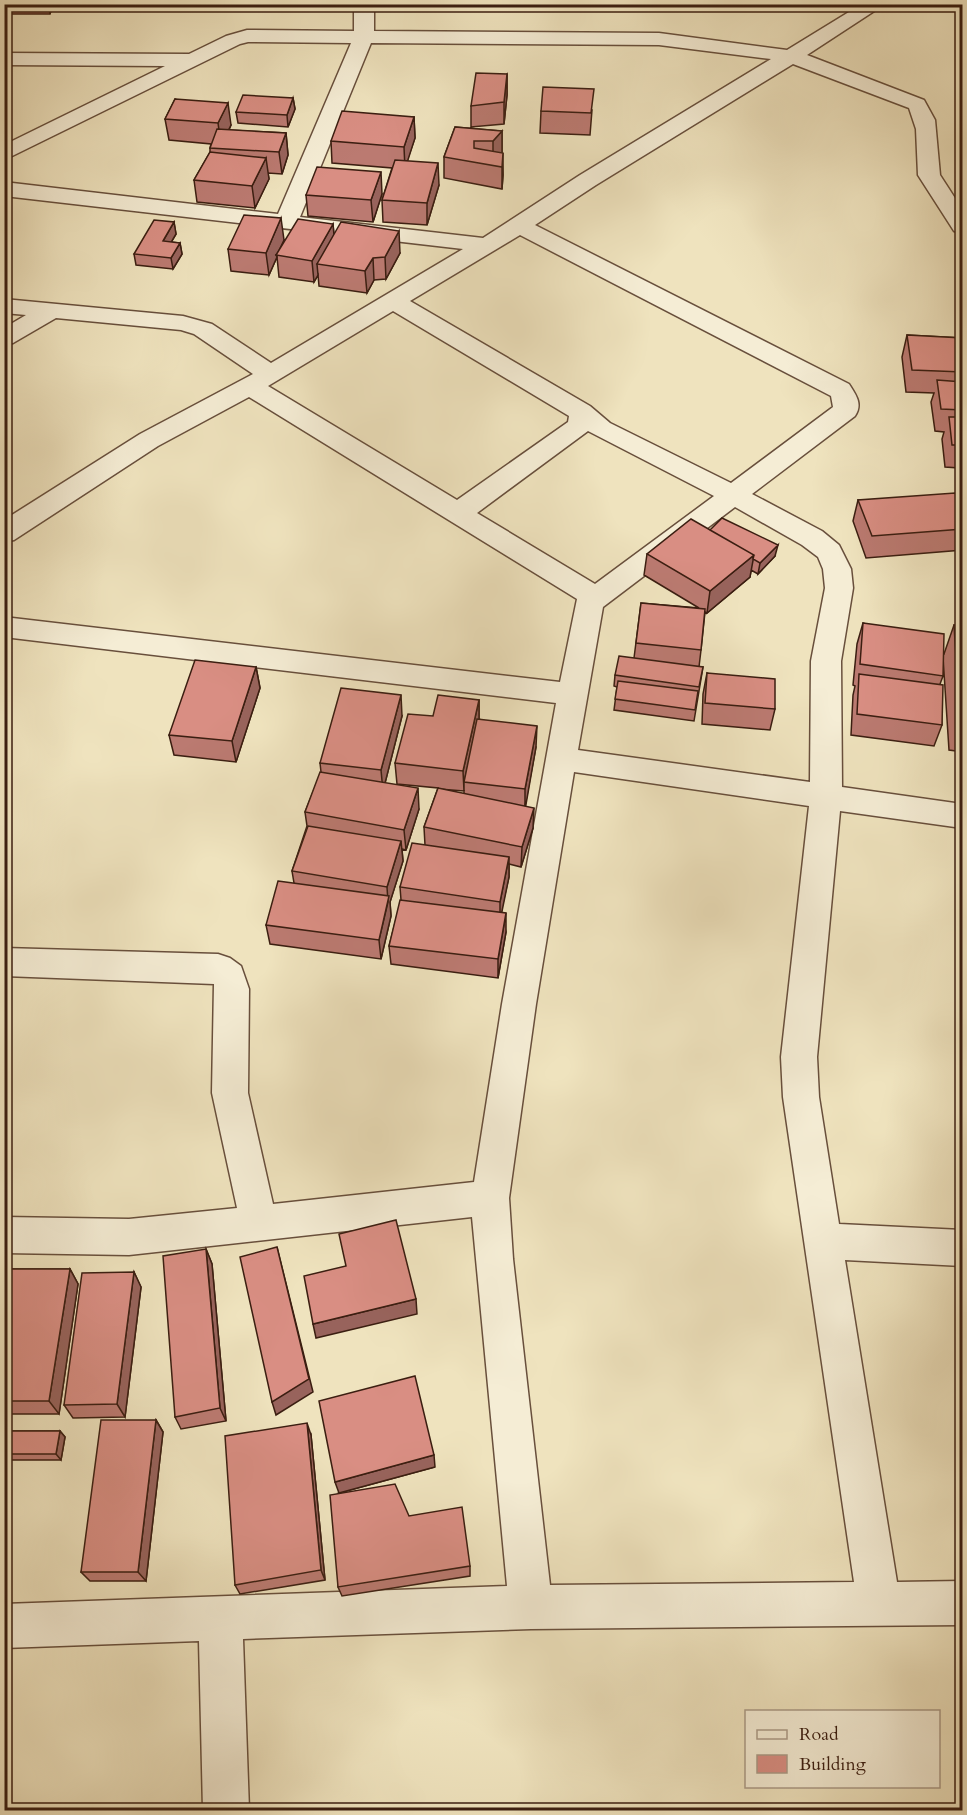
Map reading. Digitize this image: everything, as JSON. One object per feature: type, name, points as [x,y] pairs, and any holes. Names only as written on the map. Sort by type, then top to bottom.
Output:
[{"type":"street","points":[[286,222],[364,36],[364,4]]},
{"type":"street","points":[[4,532],[149,440],[260,380],[519,226],[579,185],[876,4]]},
{"type":"street","points":[[4,154],[233,40],[247,36],[645,38],[791,56],[917,104],[924,112],[926,122],[928,175],[963,226]]},
{"type":"street","points":[[4,59],[194,60]]},
{"type":"street","points":[[4,189],[486,245]]},
{"type":"street","points":[[519,226],[840,390],[846,399],[846,410],[590,602],[519,1004],[490,1198],[494,1258],[531,1607]]},
{"type":"street","points":[[393,301],[580,412],[601,429],[734,495],[812,538],[829,552],[837,569],[839,588],[826,670],[826,797],[799,1057],[801,1098],[879,1604]]},
{"type":"street","points":[[4,306],[183,323],[203,329],[260,380],[458,513],[595,597]]},
{"type":"street","points":[[4,338],[49,312]]},
{"type":"street","points":[[458,513],[578,427],[582,420],[580,412]]},
{"type":"street","points":[[4,627],[572,694]]},
{"type":"street","points":[[562,759],[963,816]]},
{"type":"street","points":[[4,962],[218,968],[229,976],[232,989],[230,1093],[259,1224]]},
{"type":"street","points":[[4,1235],[129,1237],[490,1198]]},
{"type":"street","points":[[823,1242],[963,1248]]},
{"type":"street","points":[[4,1626],[531,1607],[963,1603]]},
{"type":"street","points":[[220,1618],[226,1810]]},
{"type":"building","points":[[476,73],[507,74],[504,102],[471,106]]},
{"type":"building","points":[[543,87],[594,89],[591,113],[541,111]]},
{"type":"building","points":[[243,95],[293,98],[287,115],[236,112]]},
{"type":"building","points":[[175,99],[228,103],[218,123],[165,119]]},
{"type":"building","points":[[342,111],[414,117],[404,147],[331,141]]},
{"type":"building","points":[[455,127],[502,131],[493,141],[474,141],[474,148],[503,153],[502,167],[444,157]]},
{"type":"building","points":[[217,129],[286,133],[279,152],[210,148]]},
{"type":"building","points":[[210,152],[266,158],[252,186],[194,180]]},
{"type":"building","points":[[395,160],[438,163],[427,203],[382,200]]},
{"type":"building","points":[[317,167],[381,172],[371,200],[306,195]]},
{"type":"building","points":[[244,215],[281,218],[266,253],[228,249]]},
{"type":"building","points":[[298,219],[333,224],[312,261],[276,255]]},
{"type":"building","points":[[154,220],[174,222],[163,241],[180,243],[171,258],[134,254]]},
{"type":"building","points":[[341,222],[399,231],[385,257],[373,258],[365,271],[317,264]]},
{"type":"building","points":[[907,335],[963,338],[963,372],[912,370]]},
{"type":"building","points":[[937,380],[963,382],[963,410],[941,409]]},
{"type":"building","points":[[949,417],[963,417],[963,445],[952,445]]},
{"type":"building","points":[[955,493],[963,509],[963,529],[872,536],[858,500]]},
{"type":"building","points":[[722,518],[778,545],[760,563],[753,559],[754,555],[710,530]]},
{"type":"building","points":[[691,519],[754,555],[710,591],[647,554]]},
{"type":"building","points":[[641,603],[705,609],[701,650],[636,643]]},
{"type":"building","points":[[863,623],[944,634],[943,676],[860,664]]},
{"type":"building","points":[[954,625],[963,626],[963,722],[960,721]]},
{"type":"building","points":[[619,656],[703,667],[699,687],[615,675]]},
{"type":"building","points":[[195,660],[256,667],[232,741],[169,735]]},
{"type":"building","points":[[707,673],[775,679],[775,709],[705,703]]},
{"type":"building","points":[[859,674],[943,685],[942,725],[857,714]]},
{"type":"building","points":[[618,681],[698,691],[695,710],[615,699]]},
{"type":"building","points":[[341,688],[401,695],[381,770],[320,763]]},
{"type":"building","points":[[438,695],[479,700],[463,771],[395,763],[408,714],[433,716]]},
{"type":"building","points":[[477,719],[537,726],[525,789],[464,782]]},
{"type":"building","points":[[320,772],[418,788],[404,830],[305,812]]},
{"type":"building","points":[[438,788],[534,808],[522,847],[424,827]]},
{"type":"building","points":[[308,826],[401,841],[387,887],[292,871]]},
{"type":"building","points":[[412,843],[509,857],[500,902],[400,887]]},
{"type":"building","points":[[278,881],[389,896],[379,940],[266,925]]},
{"type":"building","points":[[400,900],[506,913],[498,959],[389,946]]},
{"type":"building","points":[[396,1220],[416,1299],[313,1324],[304,1276],[346,1266],[339,1234]]},
{"type":"building","points":[[277,1247],[309,1379],[272,1402],[240,1257]]},
{"type":"building","points":[[206,1249],[220,1408],[175,1417],[163,1256]]},
{"type":"building","points":[[4,1269],[70,1269],[49,1401],[4,1401]]},
{"type":"building","points":[[134,1272],[117,1404],[64,1405],[82,1273]]},
{"type":"building","points":[[415,1376],[434,1455],[335,1482],[319,1401]]},
{"type":"building","points":[[101,1420],[156,1420],[138,1572],[81,1572]]},
{"type":"building","points":[[307,1423],[321,1570],[235,1585],[225,1436]]},
{"type":"building","points":[[4,1431],[60,1431],[56,1454],[4,1454]]},
{"type":"building","points":[[395,1484],[409,1516],[462,1507],[470,1566],[338,1587],[330,1495]]}]
